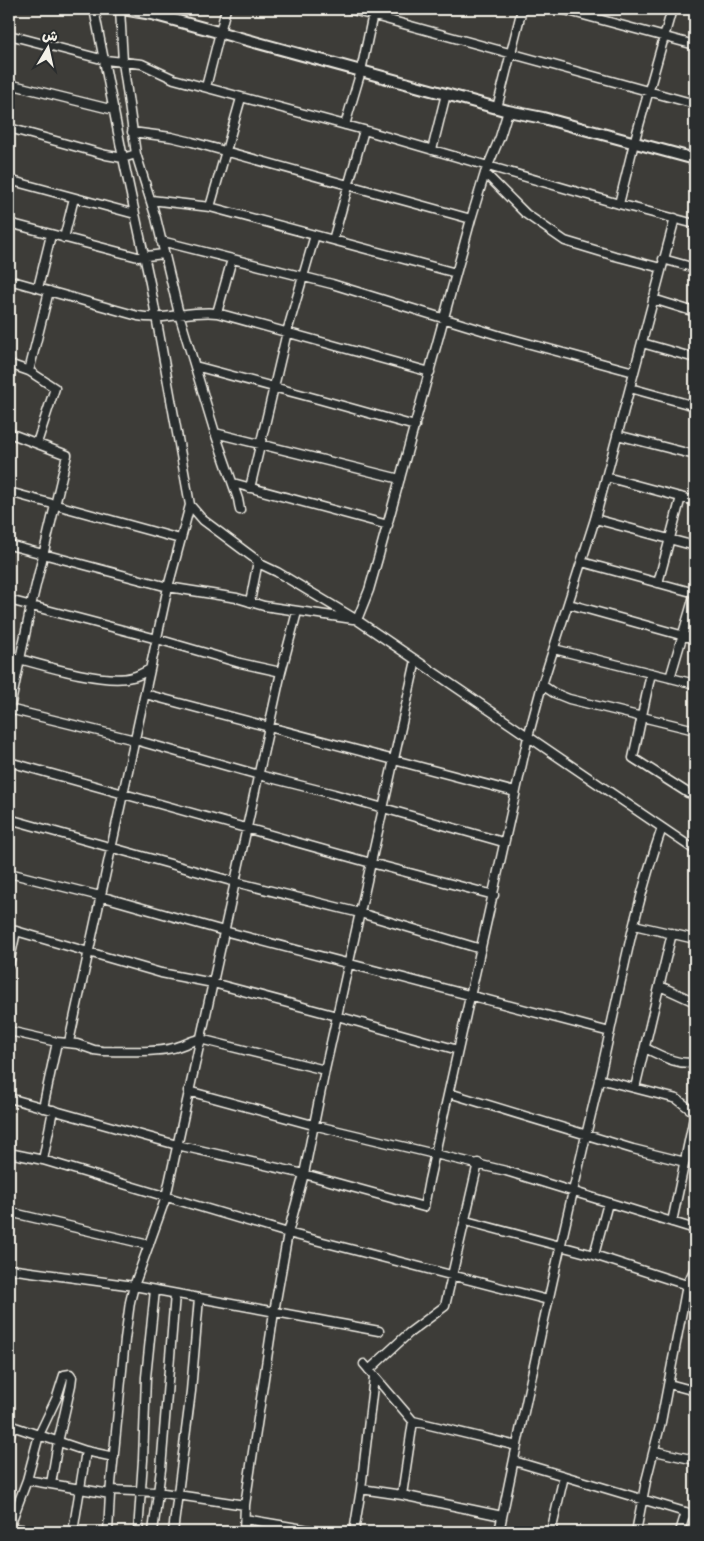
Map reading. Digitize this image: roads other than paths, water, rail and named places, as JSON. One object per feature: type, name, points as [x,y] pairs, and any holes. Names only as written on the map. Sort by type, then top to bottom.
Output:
[{"type":"street","points":[[69,1042],[87,952],[168,587],[190,505],[145,257],[93,9],[120,9],[152,14],[508,111],[555,127],[695,159]]},
{"type":"street","points":[[120,9],[123,62],[136,154],[151,200],[179,314],[240,510]]},
{"type":"street","points":[[206,87],[226,9]]},
{"type":"street","points":[[349,9],[373,12],[511,54],[695,104]]},
{"type":"street","points":[[497,108],[522,9]]},
{"type":"street","points":[[561,9],[695,45]]},
{"type":"street","points":[[619,204],[633,146],[672,9]]},
{"type":"street","points":[[345,125],[361,71],[373,12]]},
{"type":"street","points":[[9,35],[105,60],[142,64],[174,79],[364,130],[432,150],[486,170],[695,224]]},
{"type":"street","points":[[9,84],[114,110]]},
{"type":"street","points":[[432,150],[446,94]]},
{"type":"street","points":[[210,207],[241,98]]},
{"type":"street","points":[[357,620],[369,590],[388,525],[471,219],[486,170],[500,137],[508,111]]},
{"type":"street","points":[[118,126],[171,137],[471,219]]},
{"type":"street","points":[[9,128],[123,158],[136,154]]},
{"type":"street","points":[[333,240],[364,130]]},
{"type":"street","points":[[633,146],[695,166]]},
{"type":"street","points":[[486,170],[526,214],[565,241],[660,268]]},
{"type":"street","points":[[9,180],[135,214]]},
{"type":"street","points":[[64,238],[74,198]]},
{"type":"street","points":[[151,200],[210,207],[456,273]]},
{"type":"street","points":[[9,1098],[177,1145],[304,1174],[424,1207],[494,895],[514,792],[542,685],[595,519],[660,268],[675,218]]},
{"type":"street","points":[[9,223],[145,257],[164,254]]},
{"type":"street","points":[[38,288],[51,235]]},
{"type":"street","points":[[250,488],[287,332],[315,235]]},
{"type":"street","points":[[162,241],[302,277],[634,372]]},
{"type":"street","points":[[217,313],[232,259]]},
{"type":"street","points":[[663,259],[695,268]]},
{"type":"street","points":[[9,280],[120,312],[157,319],[179,314],[217,313],[430,372]]},
{"type":"street","points":[[29,371],[49,291]]},
{"type":"street","points":[[653,299],[695,312]]},
{"type":"street","points":[[642,343],[695,358]]},
{"type":"street","points":[[9,364],[29,371],[55,388],[37,443]]},
{"type":"street","points":[[196,366],[414,426]]},
{"type":"street","points":[[630,388],[695,406]]},
{"type":"street","points":[[215,433],[400,479]]},
{"type":"street","points":[[9,434],[37,443],[67,456],[31,606],[9,711],[135,740],[503,842]]},
{"type":"street","points":[[617,435],[695,455]]},
{"type":"street","points":[[606,477],[695,501]]},
{"type":"street","points":[[233,483],[388,525]]},
{"type":"street","points":[[9,492],[180,539]]},
{"type":"street","points":[[658,583],[681,497]]},
{"type":"street","points":[[190,505],[203,520],[257,559],[258,563],[250,602]]},
{"type":"street","points":[[595,519],[695,546]]},
{"type":"street","points":[[9,544],[168,587],[237,598],[264,606],[297,612],[357,620]]},
{"type":"street","points":[[582,562],[695,593],[670,678]]},
{"type":"street","points":[[258,563],[277,572],[357,620],[695,850]]},
{"type":"street","points":[[9,600],[240,663],[281,672]]},
{"type":"street","points":[[569,604],[695,639]]},
{"type":"street","points":[[108,1532],[110,1492],[125,1339],[134,1286],[166,1197],[281,672],[297,612]]},
{"type":"street","points":[[554,649],[695,684]]},
{"type":"street","points":[[9,656],[103,678],[119,679],[133,677],[150,669]]},
{"type":"street","points":[[244,1532],[246,1505],[274,1312],[288,1234],[304,1174],[348,964],[416,660]]},
{"type":"street","points":[[651,674],[633,758],[688,793],[695,794]]},
{"type":"street","points":[[542,685],[568,699],[695,730]]},
{"type":"street","points":[[145,694],[514,792]]},
{"type":"street","points":[[9,762],[122,795],[494,895]]},
{"type":"street","points":[[9,819],[235,882],[360,913],[481,949]]},
{"type":"street","points":[[499,1532],[572,1192],[650,860],[662,828]]},
{"type":"street","points":[[9,873],[610,1032]]},
{"type":"street","points":[[634,925],[695,939]]},
{"type":"street","points":[[9,964],[12,930],[161,972],[337,1016],[458,1050]]},
{"type":"street","points":[[635,1088],[672,933]]},
{"type":"street","points":[[660,986],[695,1002]]},
{"type":"street","points":[[9,1031],[57,1042],[69,1042],[94,1050],[108,1051],[163,1050],[200,1040],[325,1070]]},
{"type":"street","points":[[44,1108],[57,1042]]},
{"type":"street","points":[[645,1048],[685,1063],[695,1062]]},
{"type":"street","points":[[599,1080],[677,1100],[695,1113],[672,1222]]},
{"type":"street","points":[[188,1091],[313,1125],[478,1164],[695,1229]]},
{"type":"street","points":[[449,1093],[633,1149],[685,1162]]},
{"type":"street","points":[[44,1160],[53,1110]]},
{"type":"street","points":[[9,1153],[44,1160],[288,1234],[548,1300]]},
{"type":"street","points":[[369,1370],[409,1333],[442,1311],[446,1306],[478,1164]]},
{"type":"street","points":[[594,1255],[608,1203]]},
{"type":"street","points":[[9,1212],[149,1245]]},
{"type":"street","points":[[466,1221],[594,1255],[687,1285]]},
{"type":"street","points":[[636,1532],[669,1384],[687,1285],[695,1268]]},
{"type":"street","points":[[9,1269],[134,1286],[379,1331]]},
{"type":"street","points":[[138,1532],[146,1377],[154,1290]]},
{"type":"street","points":[[154,1532],[175,1294]]},
{"type":"street","points":[[173,1532],[192,1382],[198,1298]]},
{"type":"street","points":[[364,1364],[413,1421],[517,1446]]},
{"type":"street","points":[[51,1484],[71,1385],[72,1377],[70,1374],[64,1375],[57,1397],[39,1435],[27,1480],[9,1528],[53,1532]]},
{"type":"street","points":[[354,1532],[374,1377]]},
{"type":"street","points":[[669,1384],[695,1391]]},
{"type":"street","points":[[402,1495],[413,1421]]},
{"type":"street","points":[[9,1438],[11,1425],[86,1451],[114,1457]]},
{"type":"street","points":[[73,1532],[86,1451]]},
{"type":"street","points":[[655,1451],[695,1460]]},
{"type":"street","points":[[514,1461],[695,1515]]},
{"type":"street","points":[[551,1532],[564,1476]]},
{"type":"street","points":[[27,1480],[79,1489],[110,1492],[140,1490],[246,1505]]},
{"type":"street","points":[[361,1489],[402,1495],[502,1516]]},
{"type":"street","points":[[680,1532],[686,1512]]},
{"type":"street","points":[[245,1519],[321,1532]]}]
